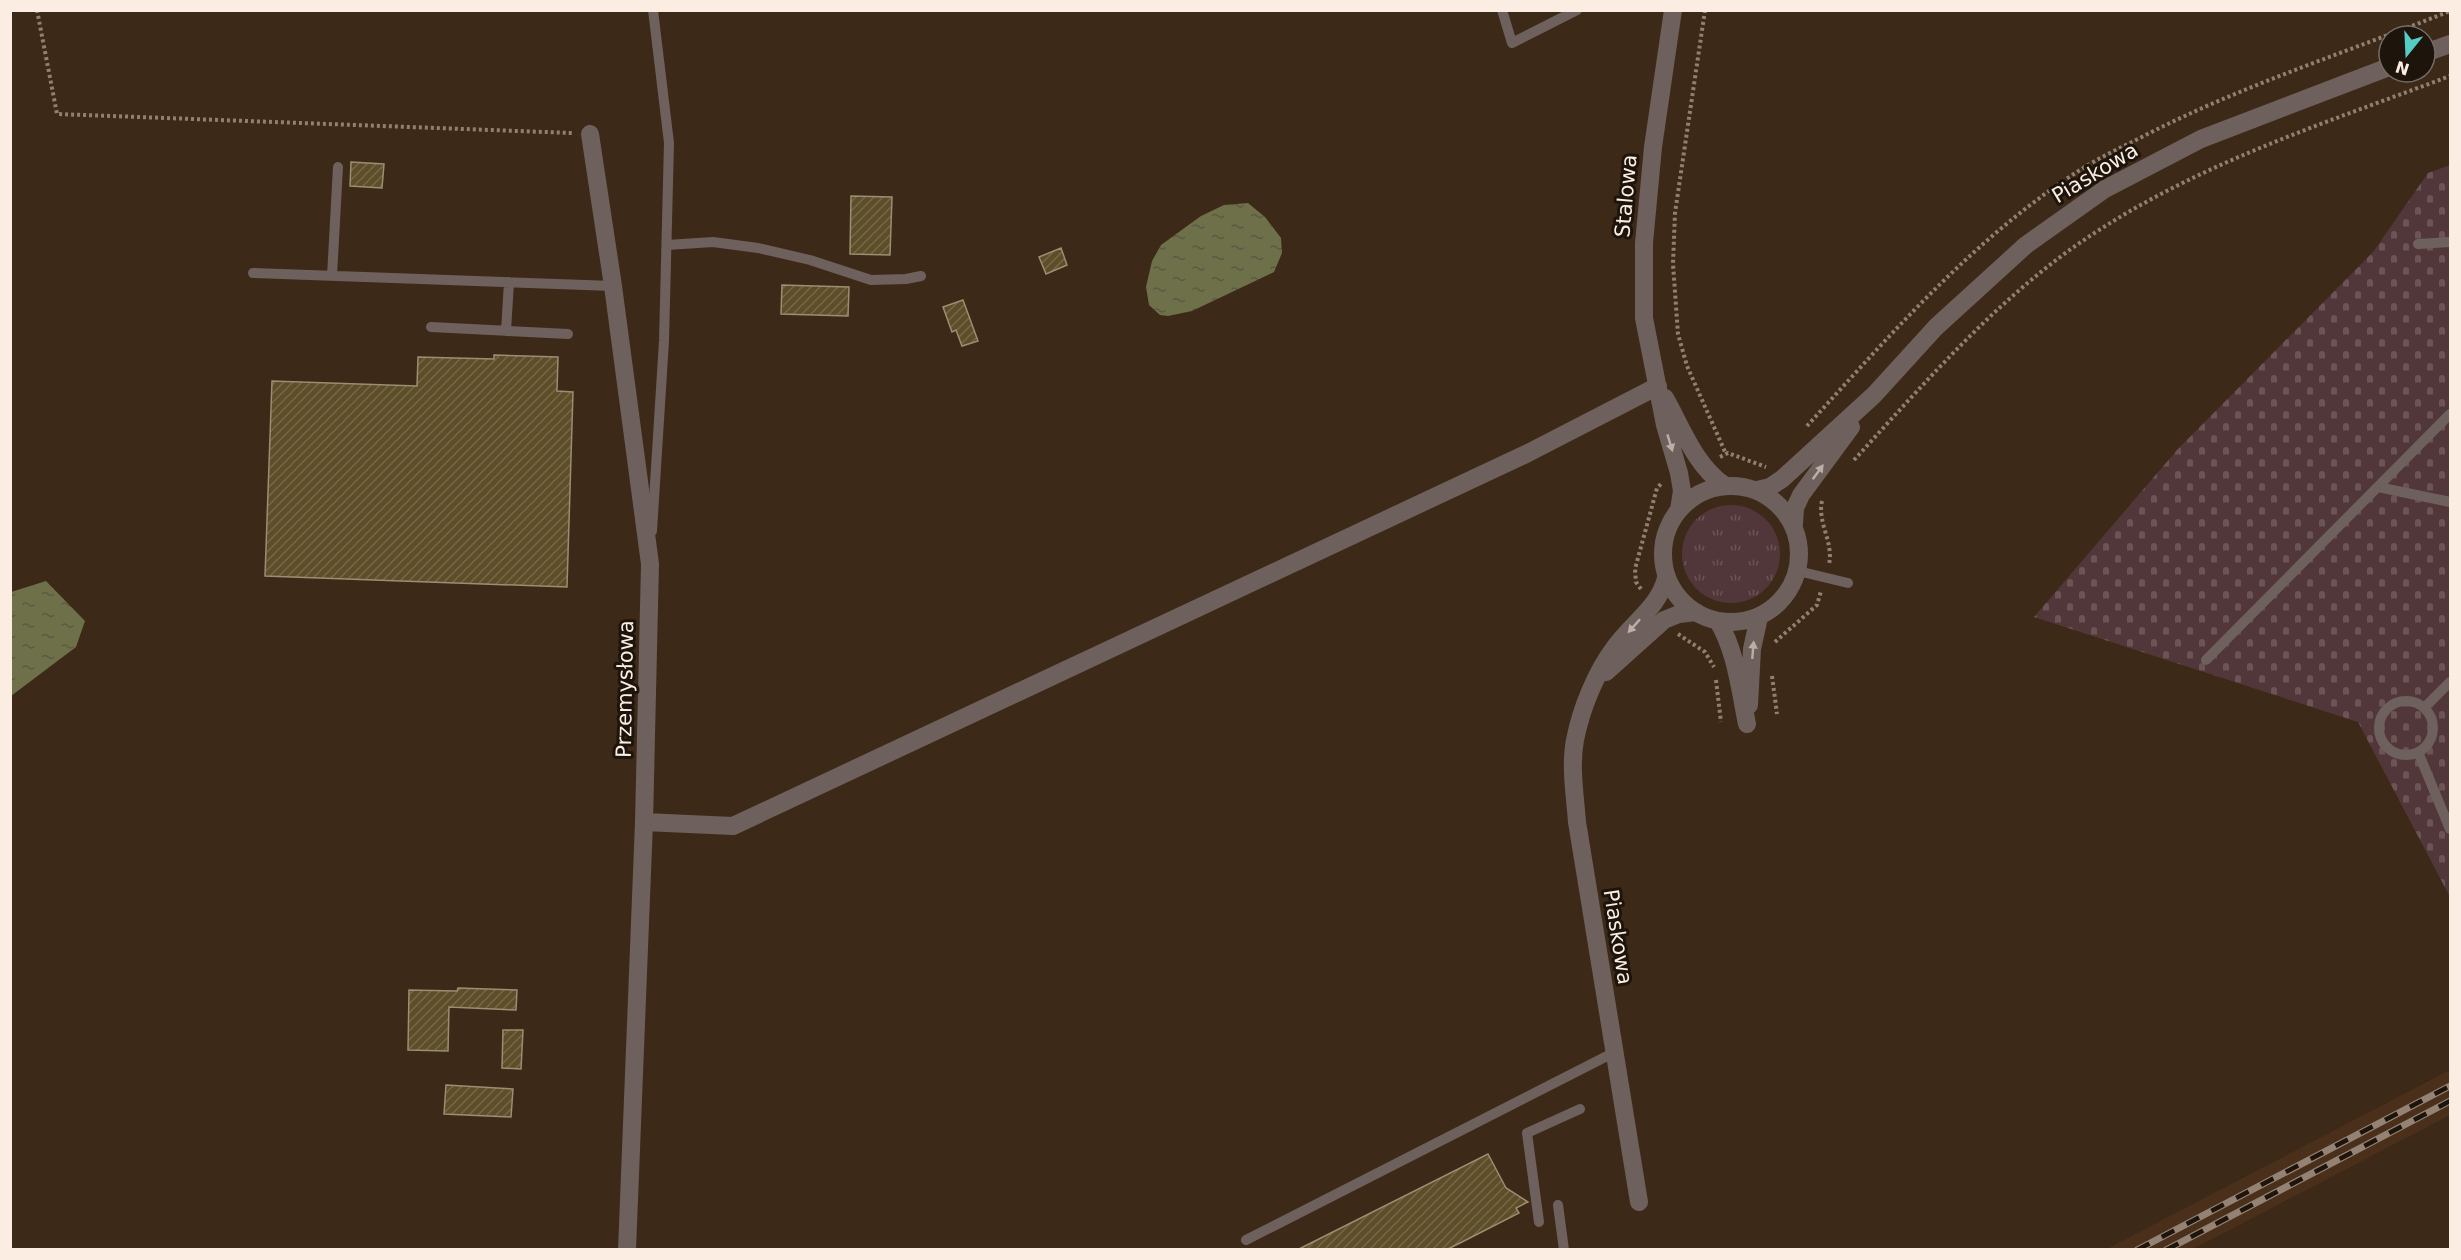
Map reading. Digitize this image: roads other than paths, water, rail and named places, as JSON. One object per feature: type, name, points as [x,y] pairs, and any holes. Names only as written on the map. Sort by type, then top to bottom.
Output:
[{"type":"street","name":"Stalowa","points":[[1673,10],[1653,147],[1644,243],[1644,318],[1665,425],[1679,473],[1682,491],[1679,510]]},
{"type":"street","name":"Piaskowa","points":[[1874,395],[1801,495],[1795,508],[1794,524],[1800,553],[1798,571],[1791,587],[1781,600],[1759,617],[1733,622],[1718,621],[1683,604],[1672,592],[1666,578],[1663,556],[1666,532],[1679,510],[1693,497],[1706,490],[1724,485],[1757,490],[1770,487],[1782,479],[1874,395],[1936,327],[2026,245],[2105,189],[2201,139],[2377,72]]},
{"type":"street","name":"Przemysłowa","points":[[590,134],[650,564],[644,822],[627,1250]]},
{"type":"street","name":"Stalowa","points":[[1658,386],[1701,464],[1711,476],[1724,485]]},
{"type":"street","points":[[644,822],[734,826],[1526,454],[1658,386]]},
{"type":"street","name":"Piaskowa","points":[[1757,490],[1784,509],[1794,524]]},
{"type":"street","name":"Piaskowa","points":[[1639,1202],[1577,822],[1573,772],[1575,740],[1584,709],[1596,681],[1614,647],[1662,592],[1666,578]]},
{"type":"street","name":"Piaskowa","points":[[1596,681],[1664,621],[1679,614],[1696,612]]},
{"type":"street","points":[[1718,621],[1728,642],[1747,724],[1752,649],[1759,617]]},
{"type":"lane","points":[[650,564],[664,341],[669,143],[653,10]]},
{"type":"lane","points":[[1502,10],[1512,43],[1577,10]]},
{"type":"lane","points":[[332,276],[338,167]]},
{"type":"lane","points":[[667,245],[713,242],[758,248],[810,260],[871,280],[921,276]]},
{"type":"lane","points":[[2418,244],[2451,242]]},
{"type":"lane","points":[[253,273],[613,286]]},
{"type":"lane","points":[[506,331],[508,282]]},
{"type":"lane","points":[[431,327],[568,334]]},
{"type":"lane","points":[[2206,660],[2451,414]]},
{"type":"lane","points":[[2378,487],[2451,502]]},
{"type":"lane","points":[[1798,571],[1848,583]]},
{"type":"lane","points":[[2425,707],[2451,682]]},
{"type":"lane","points":[[2399,701],[2417,702],[2425,707],[2430,714],[2433,731],[2426,747],[2418,752],[2401,755],[2386,746],[2379,729],[2380,720],[2390,705],[2399,701]]},
{"type":"lane","points":[[2418,752],[2450,825]]},
{"type":"lane","points":[[1245,1240],[1613,1053]]},
{"type":"lane","points":[[1539,1222],[1527,1133],[1580,1109]]},
{"type":"lane","points":[[1558,1205],[1564,1250]]},
{"type":"water","points":[[1248,203],[1265,217],[1281,238],[1282,253],[1274,272],[1192,311],[1168,316],[1160,315],[1149,305],[1146,287],[1152,261],[1161,245],[1201,216],[1224,205]]},
{"type":"water","points":[[46,581],[85,621],[76,647],[11,696],[11,592]]},
{"type":"railway","points":[[2137,1250],[2450,1086]]},
{"type":"railway","points":[[2166,1250],[2450,1101]]}]
